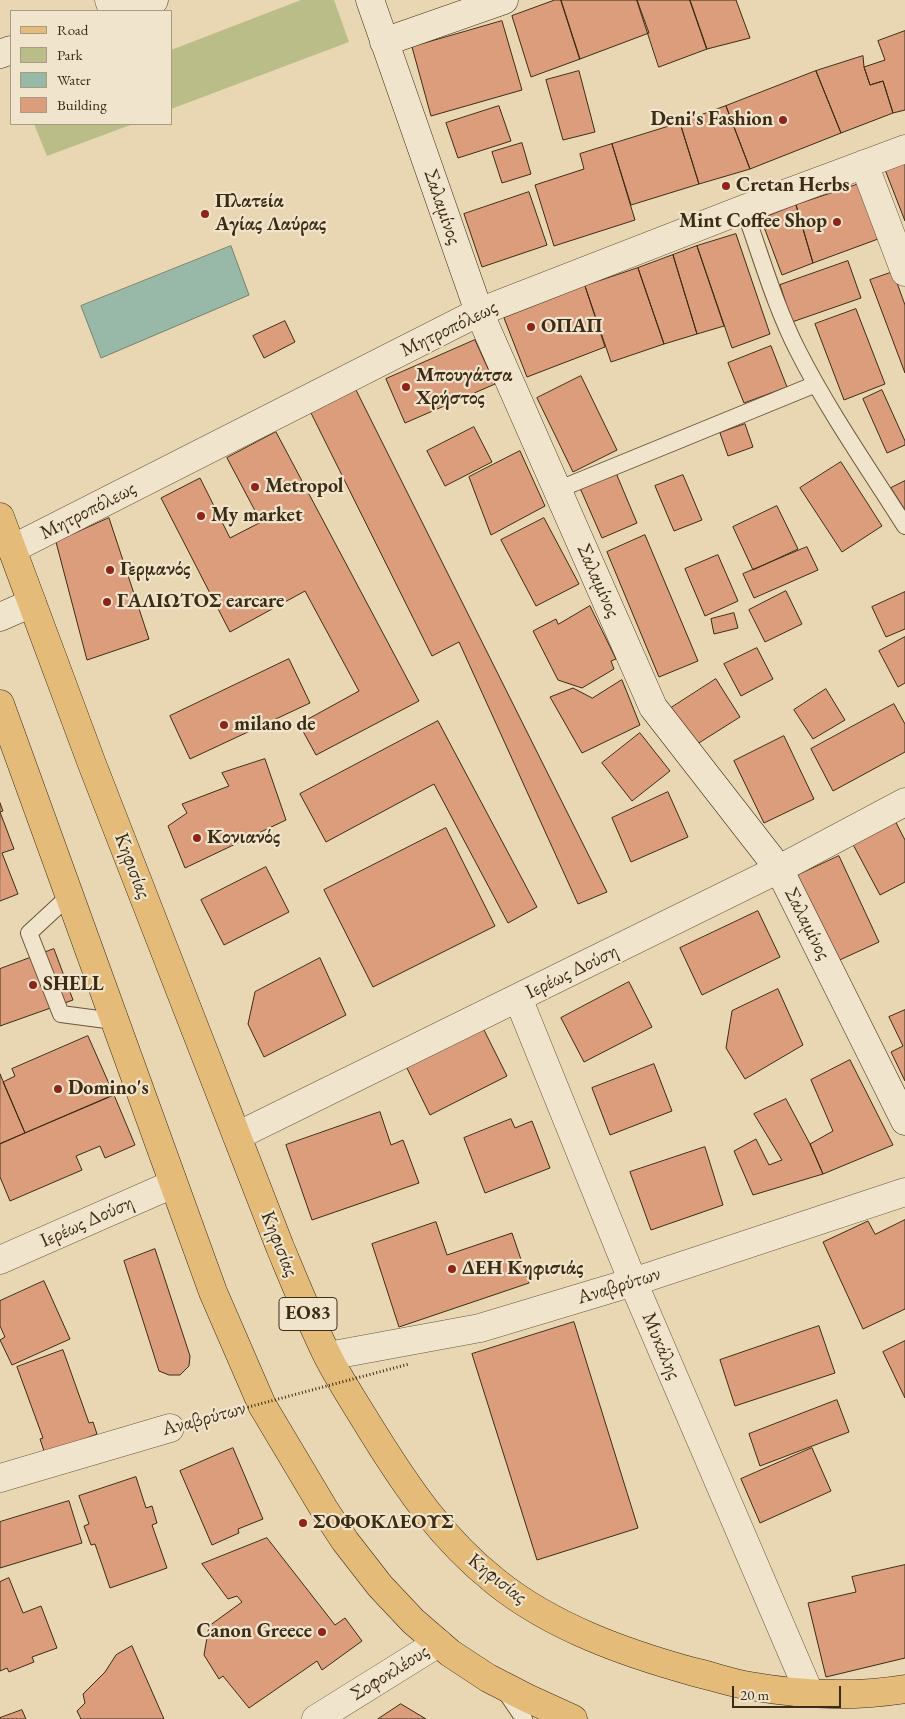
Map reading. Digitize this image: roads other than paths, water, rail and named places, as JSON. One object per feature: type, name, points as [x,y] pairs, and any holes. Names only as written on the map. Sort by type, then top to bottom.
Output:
[{"type":"main road","name":"Κηφισίας","points":[[0,517],[6,552],[32,603],[92,764],[280,1248],[328,1356],[405,1484],[438,1527],[468,1558],[498,1584],[530,1605],[568,1626],[634,1654],[750,1686],[809,1692],[864,1694],[905,1689]]},
{"type":"main road","points":[[0,704],[212,1292],[262,1405],[345,1541],[380,1586],[413,1621],[450,1653],[502,1685],[573,1719]]},
{"type":"street","points":[[125,10],[154,0]]},
{"type":"street","name":"Σαλαμίνος","points":[[370,0],[478,312],[653,707],[779,869],[905,1121]]},
{"type":"street","points":[[384,42],[504,0]]},
{"type":"street","name":"Μητροπόλεως","points":[[6,552],[478,312],[744,208],[905,149]]},
{"type":"street","points":[[864,164],[905,272]]},
{"type":"street","points":[[0,617],[32,603]]},
{"type":"street","name":"Ιερέως Δούση","points":[[237,1136],[779,869],[905,802]]},
{"type":"street","name":"Μυκάλης","points":[[518,998],[633,1282],[809,1692]]},
{"type":"street","name":"Ιερέως Δούση","points":[[0,1260],[173,1184]]},
{"type":"street","name":"Αναβρύτων","points":[[328,1356],[480,1328],[633,1282],[905,1192]]},
{"type":"street","name":"Αναβρύτων","points":[[0,1478],[170,1428]]},
{"type":"street","name":"Σοφοκλέους","points":[[316,1719],[438,1643]]},
{"type":"lane","points":[[744,208],[781,313],[798,350],[816,384],[905,526]]},
{"type":"lane","points":[[557,490],[816,384]]},
{"type":"lane","points":[[69,896],[28,933],[61,1014],[114,1021]]},
{"type":"lane","points":[[502,1685],[524,1719]]},
{"type":"water","points":[[231,246],[249,295],[101,358],[81,306]]},
{"type":"place","name":"Deni's Fashion","points":[[783,120]]},
{"type":"place","name":"Cretan Herbs","points":[[726,186]]},
{"type":"place","name":"Πλατεία Αγίας Λαύρας","points":[[205,214]]},
{"type":"place","name":"Mint Coffee Shop","points":[[837,222]]},
{"type":"place","name":"ΟΠΑΠ","points":[[531,327]]},
{"type":"place","name":"Μπουγάτσα Χρήστος","points":[[406,387]]},
{"type":"place","name":"Metropol","points":[[255,487]]},
{"type":"place","name":"My market","points":[[201,516]]},
{"type":"place","name":"Γερμανός","points":[[110,570]]},
{"type":"place","name":"ΓΑΛΙΩΤΟΣ earcare","points":[[107,602]]},
{"type":"place","name":"milano de","points":[[224,725]]},
{"type":"place","name":"Κονιανός","points":[[197,838]]},
{"type":"place","name":"SHELL","points":[[33,985]]},
{"type":"place","name":"Domino's","points":[[58,1089]]},
{"type":"place","name":"ΔΕΗ Κηφισιάς","points":[[452,1269]]},
{"type":"place","name":"ΣΟΦΟΚΛΕΟΥΣ","points":[[303,1523]]},
{"type":"place","name":"Canon Greece","points":[[322,1632]]}]
